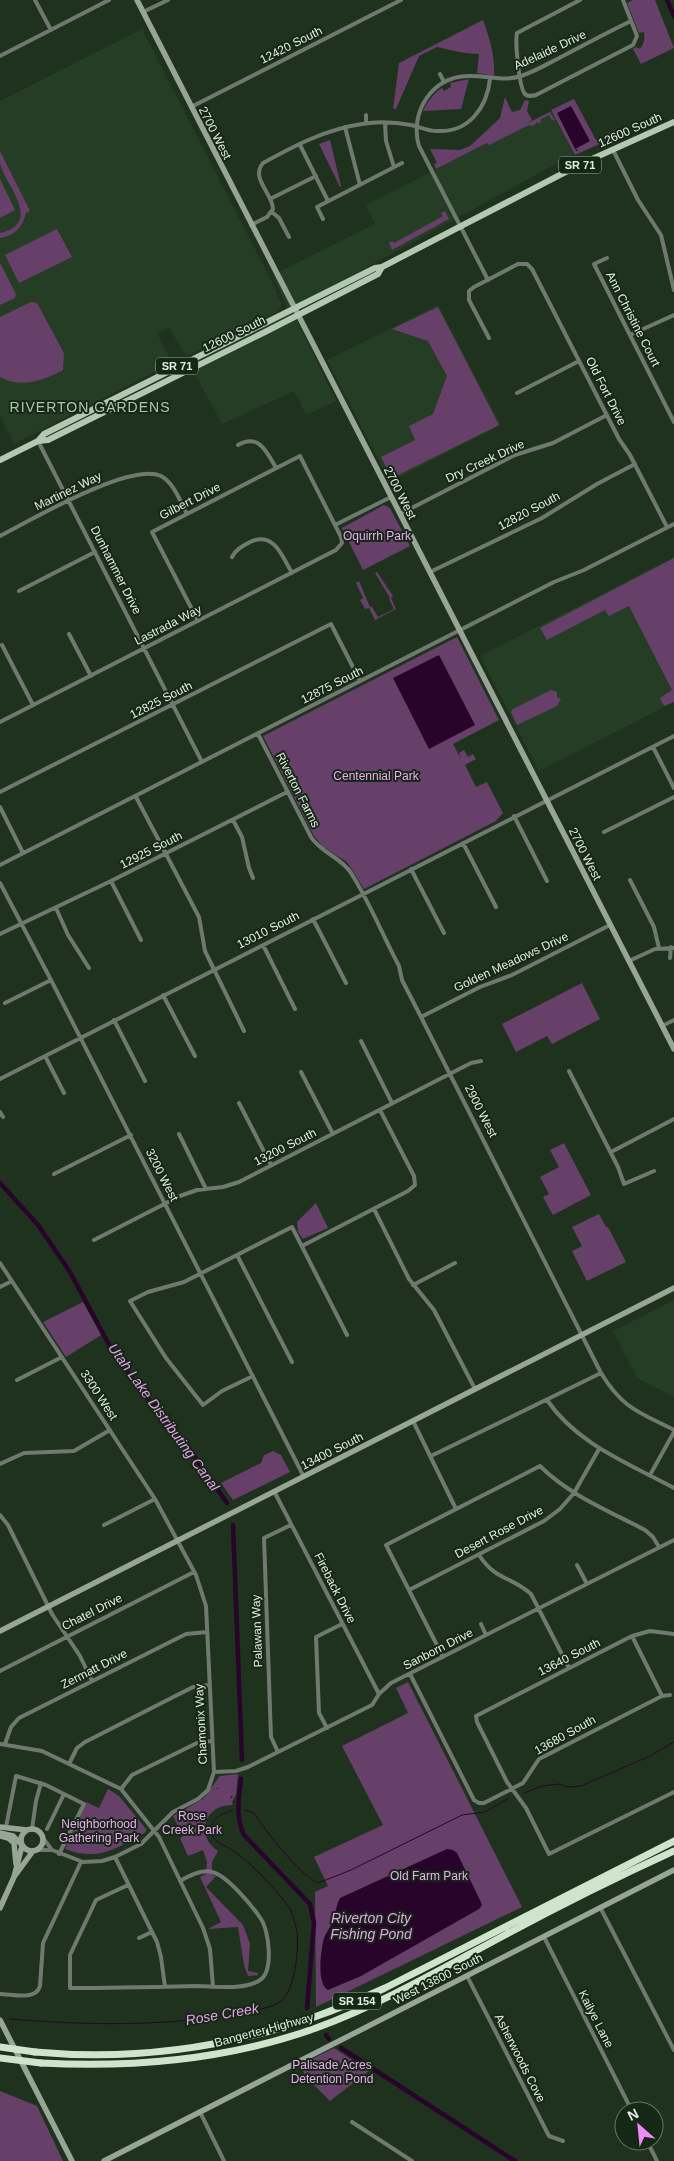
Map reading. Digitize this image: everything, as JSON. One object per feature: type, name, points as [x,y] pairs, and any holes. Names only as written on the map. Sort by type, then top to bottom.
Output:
[{"type":"highway","name":"Bangerter Highway","points":[[0,2047],[35,2052],[103,2055],[174,2051],[241,2040],[300,2023],[378,1991],[674,1840]]},
{"type":"highway","name":"Bangerter Highway","points":[[0,2058],[41,2063],[104,2065],[173,2061],[237,2050],[302,2033],[378,2002],[580,1895],[674,1851]]},
{"type":"main road","name":"2700 West","points":[[137,0],[674,1049]]},
{"type":"main road","name":"12600 South","points":[[38,441],[44,434],[183,363],[378,274],[382,267],[460,226],[613,150],[674,123]]},
{"type":"main road","name":"12600 South","points":[[0,460],[38,441],[48,440],[296,312]]},
{"type":"main road","points":[[147,389],[149,384],[182,368],[183,363]]},
{"type":"main road","name":"13400 South","points":[[0,1631],[674,1288]]},
{"type":"main road","points":[[0,1908],[14,1878],[35,1850],[43,1843],[40,1832],[30,1829],[3,1827]]},
{"type":"main road","points":[[16,1866],[21,1855],[21,1837],[30,1829]]},
{"type":"main road","points":[[0,1834],[13,1836],[25,1849],[35,1850]]},
{"type":"main road","points":[[0,1834],[14,1843],[16,1866],[14,1878]]},
{"type":"main road","name":"West 13800 South","points":[[104,2161],[674,1870]]},
{"type":"main road","points":[[0,2020],[72,2161]]},
{"type":"street","points":[[35,0],[50,30]]},
{"type":"street","points":[[0,56],[108,0]]},
{"type":"street","points":[[143,12],[168,0]]},
{"type":"street","name":"12420 South","points":[[191,107],[401,0]]},
{"type":"street","points":[[580,0],[517,34],[516,44],[520,76],[524,92],[528,96],[534,96],[632,46],[636,39],[623,0]]},
{"type":"street","name":"Adelaide Drive","points":[[417,127],[418,115],[426,99],[444,82],[467,76],[506,79],[520,76],[631,21]]},
{"type":"street","points":[[440,74],[444,82]]},
{"type":"street","points":[[251,225],[272,212],[273,206],[259,177],[260,168],[264,163],[318,136],[345,126],[385,123],[447,131],[468,123],[483,106],[490,79]]},
{"type":"street","points":[[366,115],[366,123]]},
{"type":"street","points":[[385,123],[388,149],[394,167]]},
{"type":"street","points":[[345,126],[360,185]]},
{"type":"street","points":[[417,127],[419,146],[488,280],[469,291],[469,300],[489,338]]},
{"type":"street","points":[[300,145],[328,201]]},
{"type":"street","points":[[613,150],[638,200],[661,235],[674,290]]},
{"type":"street","points":[[323,219],[317,207],[402,164]]},
{"type":"street","points":[[270,200],[316,176]]},
{"type":"street","points":[[272,212],[279,218],[289,237]]},
{"type":"street","name":"Ann Christine Court","points":[[607,258],[594,264],[674,422]]},
{"type":"street","name":"Old Fort Drive","points":[[488,280],[518,264],[527,264],[532,269],[606,415],[635,464],[667,528]]},
{"type":"street","points":[[630,335],[674,315]]},
{"type":"street","points":[[516,393],[579,361]]},
{"type":"street","name":"Dry Creek Drive","points":[[400,514],[515,455],[553,443],[606,415]]},
{"type":"street","points":[[238,445],[248,440],[258,442],[266,450],[276,468]]},
{"type":"street","name":"Dunhammer Drive","points":[[38,441],[202,762]]},
{"type":"street","name":"Gilbert Drive","points":[[198,621],[152,532],[300,456],[335,525]]},
{"type":"street","name":"12820 South","points":[[430,572],[542,518],[597,484],[635,464]]},
{"type":"street","name":"Martinez Way","points":[[0,536],[103,484],[153,474],[171,484],[187,514]]},
{"type":"street","points":[[335,525],[391,497]]},
{"type":"street","name":"12875 South","points":[[0,865],[460,630],[674,524]]},
{"type":"street","name":"Lastrada Way","points":[[0,722],[336,550],[342,543],[335,525]]},
{"type":"street","points":[[232,557],[239,548],[252,541],[268,540],[277,546],[292,573]]},
{"type":"street","points":[[19,591],[95,552]]},
{"type":"street","name":"12825 South","points":[[0,792],[331,624],[360,681]]},
{"type":"street","points":[[69,634],[91,676]]},
{"type":"street","points":[[2,645],[33,705]]},
{"type":"street","name":"Riverton Farms","points":[[258,734],[316,845],[338,859],[350,872],[362,895]]},
{"type":"street","name":"13010 South","points":[[0,1079],[674,736]]},
{"type":"street","points":[[653,747],[674,788]]},
{"type":"street","name":"12925 South","points":[[0,934],[111,881],[287,792]]},
{"type":"street","points":[[136,797],[200,917],[205,951],[244,1031]]},
{"type":"street","points":[[604,832],[674,797]]},
{"type":"street","points":[[0,807],[23,853]]},
{"type":"street","points":[[514,816],[547,881]]},
{"type":"street","points":[[233,820],[242,838],[253,878]]},
{"type":"street","points":[[463,843],[496,907]]},
{"type":"street","points":[[411,869],[444,933]]},
{"type":"street","points":[[630,880],[654,927],[659,948]]},
{"type":"street","points":[[111,881],[141,940]]},
{"type":"street","name":"3200 West","points":[[0,883],[304,1477]]},
{"type":"street","name":"2900 West","points":[[362,895],[399,966],[402,980],[583,1334],[601,1373],[613,1392],[627,1406],[674,1431]]},
{"type":"street","points":[[56,908],[68,935],[89,968]]},
{"type":"street","points":[[313,919],[346,983]]},
{"type":"street","name":"Golden Meadows Drive","points":[[421,1017],[480,987],[512,975],[610,925]]},
{"type":"street","points":[[263,945],[295,1009]]},
{"type":"street","points":[[629,961],[659,948],[672,947],[670,958]]},
{"type":"street","points":[[5,1003],[51,980]]},
{"type":"street","points":[[163,995],[195,1056]]},
{"type":"street","points":[[114,1020],[145,1081]]},
{"type":"street","points":[[662,1026],[674,1020]]},
{"type":"street","points":[[361,1041],[392,1103]]},
{"type":"street","points":[[45,1056],[64,1093]]},
{"type":"street","name":"13200 South","points":[[94,1240],[188,1193],[232,1184],[471,1063],[481,1061]]},
{"type":"street","points":[[569,1071],[611,1152],[624,1184],[654,1171]]},
{"type":"street","points":[[301,1072],[333,1134]]},
{"type":"street","points":[[239,1103],[271,1165]]},
{"type":"street","points":[[302,1246],[408,1191],[415,1185],[414,1176],[380,1110]]},
{"type":"street","points":[[0,1112],[3,1117]]},
{"type":"street","points":[[611,1152],[674,1119]]},
{"type":"street","points":[[179,1134],[206,1189]]},
{"type":"street","points":[[54,1174],[130,1135]]},
{"type":"street","points":[[374,1209],[413,1285],[434,1310],[475,1389]]},
{"type":"street","points":[[253,1376],[222,1391],[203,1405],[158,1347],[130,1301],[148,1292],[177,1285],[292,1227],[347,1335]]},
{"type":"street","points":[[237,1255],[292,1362]]},
{"type":"street","name":"3300 West","points":[[0,1263],[155,1499],[177,1540]]},
{"type":"street","points":[[413,1285],[455,1263]]},
{"type":"street","points":[[0,1287],[12,1280]]},
{"type":"street","points":[[18,1380],[62,1357]]},
{"type":"street","points":[[431,1456],[601,1373]]},
{"type":"street","points":[[547,1400],[570,1428],[599,1449],[674,1488]]},
{"type":"street","points":[[413,1421],[456,1508]]},
{"type":"street","points":[[0,1464],[24,1453],[74,1452],[110,1430]]},
{"type":"street","points":[[650,1475],[674,1431]]},
{"type":"street","name":"Desert Rose Drive","points":[[409,1590],[544,1521],[560,1509],[574,1493],[599,1449]]},
{"type":"street","points":[[443,1657],[386,1545],[456,1508],[540,1466],[550,1476],[574,1493],[645,1530],[653,1537],[659,1547]]},
{"type":"street","name":"Fireback Drive","points":[[274,1492],[379,1694]]},
{"type":"street","points":[[104,1525],[155,1499]]},
{"type":"street","points":[[0,1515],[8,1525],[58,1625],[67,1636],[92,1681]]},
{"type":"street","name":"Palawan Way","points":[[278,1752],[271,1737],[264,1538],[291,1524]]},
{"type":"street","name":"Chamonix Way","points":[[43,1838],[52,1850],[59,1854],[81,1862],[102,1861],[115,1857],[141,1844],[173,1812],[198,1799],[208,1790],[214,1772],[206,1606],[194,1572],[177,1540]]},
{"type":"street","name":"Sanborn Drive","points":[[214,1772],[236,1771],[327,1728],[372,1705],[379,1694],[391,1684],[674,1540]]},
{"type":"street","points":[[479,1555],[487,1568],[498,1576],[521,1585],[530,1594],[569,1668]]},
{"type":"street","points":[[577,1565],[587,1584]]},
{"type":"street","name":"Chatel Drive","points":[[0,1670],[194,1572]]},
{"type":"street","points":[[327,1728],[318,1713],[316,1637],[342,1624]]},
{"type":"street","points":[[481,1624],[486,1636]]},
{"type":"street","name":"Zermatt Drive","points":[[2,1744],[19,1718],[186,1634],[207,1632]]},
{"type":"street","name":"13640 South","points":[[512,1789],[477,1722],[476,1716],[632,1636],[650,1632],[674,1634]]},
{"type":"street","points":[[632,1636],[662,1696]]},
{"type":"street","name":"13680 South","points":[[410,1674],[474,1800],[479,1803],[484,1803],[523,1783],[539,1759],[662,1696],[670,1695]]},
{"type":"street","points":[[69,1764],[77,1748],[85,1742],[193,1687],[210,1685]]},
{"type":"street","points":[[121,1789],[132,1775],[199,1742],[212,1741]]},
{"type":"street","points":[[2,1744],[42,1752],[121,1789],[155,1831],[207,1936],[213,1987]]},
{"type":"street","points":[[3,1827],[16,1776],[41,1783],[64,1794],[84,1804],[59,1854]]},
{"type":"street","points":[[30,1829],[41,1783]]},
{"type":"street","points":[[512,1789],[526,1808],[549,1854],[674,1792]]},
{"type":"street","points":[[47,1829],[64,1794]]},
{"type":"street","name":"Chamonix Way","points":[[35,1850],[52,1850]]},
{"type":"street","points":[[115,1857],[152,1932],[161,1957],[165,1987]]},
{"type":"street","points":[[0,1994],[33,1995],[39,1989],[43,1942],[81,1862]]},
{"type":"street","points":[[128,1885],[96,1900],[70,1955],[70,1988],[213,1987],[252,1983],[265,1976],[269,1964],[267,1933],[262,1920],[220,1874],[207,1871],[196,1873],[180,1881]]},
{"type":"street","points":[[600,1907],[674,2050]]},
{"type":"street","points":[[140,1938],[152,1932]]},
{"type":"street","name":"Kailye Lane","points":[[544,1937],[627,2101]]},
{"type":"street","name":"Asherwoods Cove","points":[[467,1976],[549,2136],[563,2141]]},
{"type":"street","points":[[200,2112],[224,2161]]},
{"type":"street","points":[[352,2122],[412,2161]]},
{"type":"shaded area","points":[[144,28],[144,33],[269,276],[281,307],[277,312],[189,355],[183,352],[169,327],[157,333],[172,363],[14,444],[0,416],[0,101]]},
{"type":"shaded area","points":[[551,111],[574,154],[291,309],[336,401],[306,415],[294,391],[222,424],[187,360],[287,308],[273,275],[375,224],[366,205]]},
{"type":"shaded area","points":[[438,305],[501,425],[390,482],[327,360]]},
{"type":"shaded area","points":[[674,557],[674,702],[539,771],[480,656]]},
{"type":"shaded area","points":[[674,1300],[674,1397],[637,1378],[613,1331]]},
{"type":"green space","points":[[633,0],[655,0],[674,48],[641,64],[633,49],[636,47],[640,49],[644,41],[644,32],[639,33],[627,3]]},
{"type":"green space","points":[[483,20],[492,48],[494,76],[477,73],[479,54],[437,47],[419,56],[396,109],[393,109],[399,63]]},
{"type":"green space","points":[[469,79],[461,109],[423,111],[426,104],[442,88],[444,91],[451,87],[450,83]]},
{"type":"green space","points":[[505,97],[512,112],[520,110],[525,100],[529,101],[527,111],[532,120],[526,124],[550,112],[555,121],[551,119],[550,115],[541,119],[540,124],[537,122],[533,126],[529,125],[489,145],[487,143],[436,169],[434,164],[437,163],[430,149],[460,150],[470,146],[500,118]]},
{"type":"green space","points":[[574,99],[596,140],[614,130],[617,136],[575,155],[551,110]]},
{"type":"green space","points":[[330,140],[341,186],[340,187],[319,144]]},
{"type":"green space","points":[[0,151],[30,211],[26,213],[23,223],[14,233],[0,238],[0,233],[13,228],[19,221],[21,211],[0,163]]},
{"type":"green space","points":[[0,179],[15,210],[0,218]]},
{"type":"green space","points":[[445,211],[449,219],[392,250],[389,243],[392,241],[394,243],[443,216],[441,213]]},
{"type":"green space","points":[[57,229],[72,257],[19,283],[5,255]]},
{"type":"green space","points":[[0,263],[16,294],[15,298],[0,305]]},
{"type":"green space","points":[[31,302],[37,303],[64,353],[63,370],[32,382],[8,381],[0,377],[0,317]]},
{"type":"green space","points":[[438,307],[499,425],[392,478],[381,457],[415,440],[409,426],[433,414],[447,376],[428,341],[392,329]]},
{"type":"green space","name":"Oquirrh Park","points":[[384,505],[390,508],[410,546],[363,570],[342,528]]},
{"type":"green space","points":[[674,558],[674,702],[664,706],[660,698],[672,690],[629,606],[609,616],[605,610],[547,640],[540,628]]},
{"type":"green space","points":[[377,572],[393,596],[391,598],[396,609],[375,620],[369,608],[365,609],[360,600],[363,598],[356,583],[359,581],[370,607],[372,607],[378,617],[394,609],[390,598],[375,573]]},
{"type":"green space","name":"Centennial Park","points":[[457,637],[499,720],[453,744],[461,759],[459,753],[464,750],[468,757],[473,754],[476,759],[465,765],[476,787],[487,782],[503,813],[496,821],[364,889],[347,862],[323,847],[314,836],[263,736]]},
{"type":"green space","points":[[551,690],[557,692],[557,697],[561,699],[557,706],[517,725],[511,712],[513,709]]},
{"type":"green space","points":[[582,983],[600,1019],[552,1044],[547,1036],[516,1052],[502,1024]]},
{"type":"green space","points":[[564,1143],[591,1195],[553,1215],[543,1197],[549,1194],[540,1177],[559,1167],[550,1150]]},
{"type":"green space","points":[[316,1203],[328,1228],[303,1239],[298,1232],[297,1222]]},
{"type":"green space","points":[[599,1214],[626,1262],[587,1281],[572,1251],[582,1246],[572,1227]]},
{"type":"green space","points":[[83,1302],[101,1335],[66,1357],[43,1322]]},
{"type":"green space","points":[[273,1451],[281,1455],[290,1472],[233,1500],[221,1483],[261,1463],[264,1455]]},
{"type":"green space","name":"Old Farm Park","points":[[408,1682],[522,1907],[316,2007],[315,1892],[328,1886],[314,1857],[383,1825],[342,1746],[408,1713],[396,1688]]},
{"type":"green space","name":"Rose Creek Park","points":[[238,1774],[233,1805],[223,1806],[215,1810],[209,1815],[206,1822],[205,1830],[207,1837],[211,1845],[218,1851],[212,1862],[212,1875],[216,1876],[206,1887],[243,1925],[250,1944],[248,1971],[258,1973],[258,1975],[248,1976],[244,1965],[238,1927],[208,1929],[221,1922],[200,1877],[206,1874],[207,1862],[203,1850],[188,1856],[180,1838],[183,1836],[173,1816],[203,1799],[220,1776]]},
{"type":"green space","name":"Neighborhood Gathering Park","points":[[108,1789],[119,1796],[146,1829],[146,1832],[117,1848],[98,1854],[77,1853],[65,1849],[86,1802],[99,1808]]},
{"type":"green space","name":"Palisade Acres Detention Pond","points":[[334,2048],[369,2071],[330,2101],[306,2077],[300,2065]]},
{"type":"green space","points":[[0,2091],[37,2106],[63,2161],[0,2161]]},
{"type":"water","points":[[571,106],[590,141],[575,149],[557,113]]},
{"type":"water","points":[[439,655],[475,725],[429,749],[393,678]]},
{"type":"water","name":"Riverton City Fishing Pond","points":[[447,1849],[457,1853],[482,1905],[479,1909],[361,1976],[328,1990],[322,1981],[320,1966],[322,1950],[324,1938],[334,1918],[340,1898]]},
{"type":"waterway","points":[[667,0],[674,16]]},
{"type":"waterway","name":"Utah Lake Distributing Canal","points":[[0,1183],[38,1225],[70,1272],[113,1352],[143,1393],[176,1431],[227,1503]]},
{"type":"waterway","name":"Utah Lake Distributing Canal","points":[[233,1525],[242,1760]]},
{"type":"waterway","name":"Rose Creek","points":[[524,1793],[542,1786],[560,1784],[567,1787],[581,1786],[650,1756],[674,1742]]},
{"type":"waterway","name":"Utah Lake Distributing Canal","points":[[241,1779],[239,1821],[244,1835],[310,1904],[314,1923],[307,2008]]},
{"type":"waterway","name":"Rose Creek","points":[[245,1810],[254,1813],[266,1831],[293,1862],[318,1883],[351,1870],[462,1815],[485,1812],[509,1798]]},
{"type":"waterway","name":"Rose Creek","points":[[10,2019],[66,2023],[150,2023],[205,2018],[251,2011],[265,2008],[281,2001],[290,1988],[297,1959],[295,1922],[287,1904],[265,1878],[248,1862],[212,1836],[211,1827],[214,1820],[233,1810]]},
{"type":"waterway","name":"Utah Lake Distributing Canal","points":[[326,2035],[329,2039]]},
{"type":"waterway","name":"Utah Lake Distributing Canal","points":[[341,2048],[515,2161]]},
{"type":"district","name":"RIVERTON GARDENS","points":[[90,407]]}]
